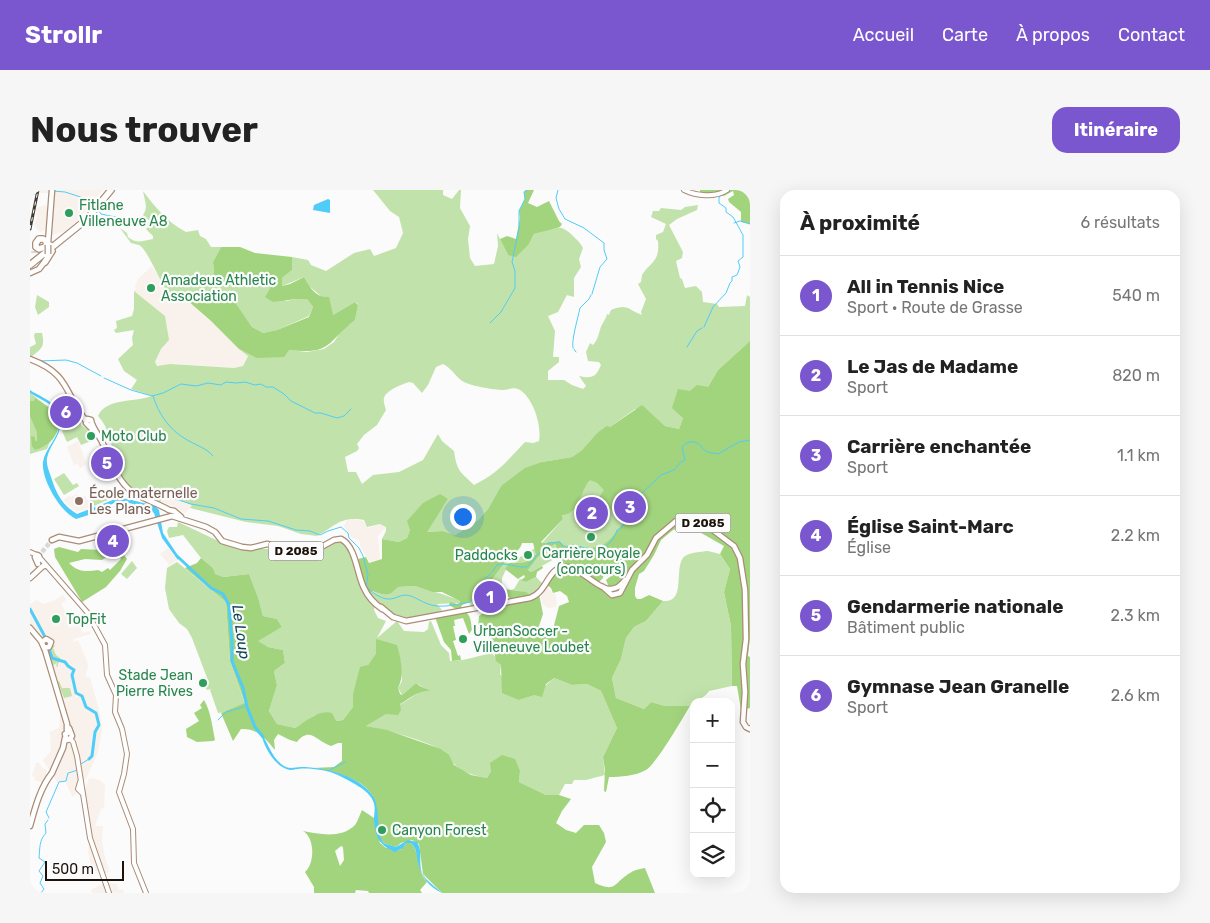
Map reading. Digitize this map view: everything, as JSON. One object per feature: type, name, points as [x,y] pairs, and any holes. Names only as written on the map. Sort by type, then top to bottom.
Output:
[{"type":"highway","points":[[44,263],[51,252],[96,210],[110,190]]},
{"type":"highway","points":[[30,263],[75,227],[110,190]]},
{"type":"highway","points":[[30,263],[83,223]]},
{"type":"highway","points":[[48,245],[43,238],[38,240],[36,244],[38,249],[43,249],[75,227]]},
{"type":"highway","points":[[30,263],[36,238]]},
{"type":"main road","points":[[30,273],[37,270],[44,263],[47,254],[52,190]]},
{"type":"main road","points":[[684,190],[694,195],[712,195],[727,190]]},
{"type":"main road","points":[[30,273],[40,266],[47,254]]},
{"type":"main road","points":[[30,359],[60,378],[78,411],[100,436],[112,463],[126,486],[138,495],[154,502],[171,515]]},
{"type":"main road","points":[[52,540],[60,536],[79,541],[171,515]]},
{"type":"main road","name":"D 2085","points":[[171,515],[211,529],[222,541],[247,548],[267,544],[306,552],[317,549],[334,540],[344,540],[349,545],[362,584],[370,598],[395,618],[406,620],[530,598],[542,590],[553,572],[563,567],[576,569],[603,587],[612,589],[619,587],[636,565],[647,555],[656,538],[670,525],[680,520],[690,519],[702,522],[734,546],[740,558],[745,590],[746,639],[743,664],[745,692],[743,720],[744,725],[750,729]]},
{"type":"main road","points":[[37,556],[54,574]]},
{"type":"main road","points":[[37,556],[40,568],[38,571]]},
{"type":"main road","points":[[37,556],[88,612],[105,645],[107,675],[116,695],[116,714],[122,727],[125,745],[126,762],[120,794],[134,832],[134,863],[146,893]]},
{"type":"main road","points":[[31,577],[45,566]]},
{"type":"main road","points":[[30,627],[38,636],[50,641],[46,654],[69,737],[77,756],[92,846],[109,893]]},
{"type":"main road","points":[[30,627],[46,660],[69,737],[34,809],[30,826]]},
{"type":"main road","points":[[45,640],[47,647],[46,660]]},
{"type":"main road","points":[[30,831],[43,789]]},
{"type":"shaded area","points":[[36,190],[103,190],[66,231],[52,235],[50,232],[52,193],[38,193],[36,208],[46,205],[47,207],[48,218],[45,230],[40,232],[34,225],[37,218],[36,209],[30,231],[30,220]]},
{"type":"shaded area","points":[[152,266],[168,293],[180,294],[248,355],[243,366],[234,368],[170,364],[164,366],[155,365],[161,349],[165,345],[165,316],[134,291],[138,279]]},
{"type":"shaded area","points":[[78,441],[87,464],[80,468],[78,464],[74,465],[67,447]]},
{"type":"shaded area","points":[[77,494],[80,498],[85,496],[93,507],[76,512],[63,500],[70,495],[71,497]]},
{"type":"shaded area","points":[[168,497],[193,505],[185,513],[160,501]]},
{"type":"shaded area","points":[[347,520],[363,521],[368,528],[380,524],[386,527],[378,536],[380,559],[370,562],[361,549],[359,540],[352,538],[344,526]]},
{"type":"shaded area","points":[[168,548],[177,560],[167,567],[169,565],[160,554]]},
{"type":"shaded area","points":[[547,587],[555,594],[556,607],[549,608],[543,605],[540,595]]},
{"type":"shaded area","points":[[63,595],[66,600],[61,604],[69,618],[66,621],[69,628],[80,625],[82,633],[90,631],[91,634],[73,639],[74,642],[78,640],[87,661],[88,667],[85,677],[90,677],[101,718],[102,731],[98,752],[87,777],[74,796],[72,796],[65,781],[57,782],[43,760],[51,751],[50,732],[59,728],[61,703],[79,696],[74,681],[72,682],[76,697],[63,701],[47,653],[52,646],[52,642],[41,638],[30,624],[30,604],[37,600],[43,604]]},
{"type":"shaded area","points":[[36,763],[39,763],[42,768],[47,770],[44,783],[34,780],[35,777],[32,776]]},
{"type":"shaded area","points":[[89,778],[100,780],[105,785],[104,808],[101,809],[95,826],[103,826],[102,841],[110,872],[106,873],[96,871],[91,864],[88,852],[89,844],[92,842],[84,791]]},
{"type":"shaded area","points":[[104,883],[117,884],[119,890],[123,889],[124,893],[92,893],[91,890]]},
{"type":"green space","points":[[373,190],[443,190],[443,195],[452,199],[461,190],[460,208],[470,226],[468,239],[470,258],[475,266],[494,264],[498,246],[497,233],[508,255],[529,244],[534,234],[552,228],[561,228],[570,233],[583,248],[579,259],[581,267],[574,278],[574,297],[567,295],[558,312],[548,316],[555,331],[553,357],[559,357],[559,362],[548,371],[548,380],[564,380],[583,389],[586,386],[579,376],[593,376],[601,365],[599,362],[588,361],[586,352],[590,343],[593,345],[598,338],[607,314],[609,315],[611,310],[625,307],[642,315],[641,312],[646,299],[638,284],[641,282],[645,270],[654,261],[658,253],[656,235],[663,232],[666,224],[651,217],[653,211],[659,211],[661,208],[681,210],[685,207],[698,205],[697,210],[677,219],[669,225],[683,252],[682,258],[676,261],[680,278],[685,288],[696,286],[702,292],[703,302],[717,304],[719,307],[745,306],[747,295],[750,297],[750,341],[718,370],[708,387],[683,418],[679,429],[665,426],[648,411],[635,409],[610,427],[597,433],[582,450],[572,457],[542,462],[501,486],[488,509],[478,520],[455,535],[443,531],[426,532],[448,499],[410,530],[407,538],[399,542],[382,539],[386,527],[380,524],[367,527],[364,520],[356,519],[349,519],[339,523],[317,536],[301,534],[278,526],[246,522],[190,508],[192,505],[176,499],[164,499],[160,501],[162,503],[136,493],[112,473],[110,460],[114,455],[107,430],[98,416],[102,410],[114,403],[152,396],[131,389],[137,380],[124,371],[118,359],[133,345],[134,330],[116,333],[114,330],[117,328],[116,321],[132,316],[134,291],[165,316],[169,340],[161,349],[155,362],[157,366],[170,364],[234,368],[243,366],[248,356],[239,349],[256,358],[289,350],[307,352],[324,349],[334,342],[341,331],[355,320],[358,304],[355,302],[333,315],[322,297],[309,286],[304,277],[282,286],[282,278],[292,270],[292,257],[308,260],[311,265],[326,271],[354,253],[370,249],[374,256],[396,248],[403,233],[399,217],[390,211]],"holes":[[[443,364],[461,380],[468,383],[483,388],[499,390],[516,388],[523,393],[532,405],[538,420],[539,441],[533,443],[525,442],[496,471],[474,485],[460,471],[456,463],[454,451],[442,441],[438,434],[423,460],[399,472],[373,475],[362,484],[356,472],[348,472],[345,457],[357,451],[359,448],[357,444],[364,435],[377,425],[386,410],[385,395],[409,382],[413,383],[422,393],[436,367]]]},
{"type":"green space","points":[[526,190],[534,190],[528,203],[537,207],[549,201],[562,224],[560,227],[534,234],[529,244],[516,257],[508,255],[500,239],[507,236],[516,239],[520,218],[519,211],[525,199],[524,192]]},
{"type":"green space","points":[[700,190],[723,190],[710,194],[700,192]]},
{"type":"green space","points":[[723,190],[750,190],[750,224],[741,222],[741,212],[729,202],[728,199],[734,195],[733,191],[724,196],[720,195]]},
{"type":"green space","points":[[143,191],[173,224],[186,232],[198,230],[200,236],[206,239],[211,247],[221,247],[213,262],[214,272],[211,280],[221,285],[239,281],[260,283],[271,287],[286,301],[307,299],[313,307],[309,316],[277,330],[263,333],[252,327],[234,302],[226,296],[212,297],[198,293],[168,293],[143,248],[131,243],[120,228],[134,241],[153,239],[145,224],[147,222],[150,225],[152,223],[143,215],[146,206]]},
{"type":"green space","points":[[221,247],[240,247],[255,253],[292,257],[292,270],[282,278],[282,286],[304,277],[317,294],[329,297],[333,315],[355,302],[358,305],[355,320],[327,346],[313,351],[289,350],[284,357],[256,358],[239,349],[180,294],[198,293],[212,297],[226,296],[234,301],[252,327],[263,333],[277,330],[309,317],[313,307],[307,299],[273,302],[265,297],[271,287],[256,282],[234,281],[213,285],[211,280],[214,272],[213,262]]},
{"type":"green space","points":[[37,295],[49,302],[49,307],[38,315],[35,307]]},
{"type":"green space","points":[[35,333],[42,333],[43,344],[30,360],[30,347],[36,344]]},
{"type":"green space","points":[[750,341],[750,638],[748,656],[750,657],[750,708],[741,710],[737,686],[732,686],[731,626],[724,592],[730,569],[720,554],[724,546],[689,526],[673,530],[661,540],[644,571],[639,574],[635,588],[637,599],[649,595],[663,601],[646,621],[634,627],[626,638],[621,659],[612,678],[616,698],[644,709],[651,702],[665,706],[690,706],[651,766],[637,774],[609,777],[606,792],[604,791],[605,770],[603,757],[617,728],[601,691],[587,684],[572,685],[554,678],[546,684],[542,697],[535,695],[519,700],[502,693],[501,665],[496,661],[491,636],[486,636],[483,630],[478,629],[479,616],[483,613],[499,608],[499,605],[528,599],[539,594],[543,614],[539,626],[542,632],[551,637],[559,606],[569,602],[567,596],[560,591],[553,593],[547,585],[554,573],[561,569],[575,571],[606,592],[609,587],[606,580],[611,576],[608,573],[604,573],[603,578],[598,583],[574,567],[566,566],[558,557],[560,554],[555,544],[538,557],[528,570],[531,572],[542,566],[543,568],[537,572],[536,577],[526,582],[521,580],[525,577],[524,575],[518,579],[505,569],[509,563],[526,561],[536,554],[533,543],[522,543],[517,551],[502,555],[498,561],[505,562],[489,584],[496,586],[503,593],[496,587],[482,587],[481,592],[476,594],[477,599],[456,609],[449,605],[450,602],[457,604],[460,601],[442,592],[433,592],[415,586],[398,587],[392,593],[386,595],[372,591],[369,594],[363,584],[356,562],[358,559],[366,557],[369,563],[382,559],[382,539],[399,542],[407,538],[410,530],[407,521],[423,503],[440,494],[448,499],[427,532],[443,531],[455,535],[478,520],[488,509],[501,486],[525,468],[542,462],[572,457],[582,450],[597,433],[607,426],[610,427],[642,405],[665,426],[679,429],[683,418],[672,408],[678,389],[690,391],[697,385],[708,387],[718,370]],"holes":[[[590,480],[597,483],[604,490],[598,499],[616,514],[630,502],[633,503],[633,510],[606,543],[600,546],[583,547],[572,544],[571,546],[564,545],[560,541],[541,542],[563,519],[562,515],[573,510],[577,505]]]},
{"type":"green space","points":[[30,393],[51,411],[55,422],[47,449],[30,454]]},
{"type":"green space","points":[[35,398],[50,408],[59,427],[50,442],[35,450],[32,446],[31,436],[35,437],[35,441],[37,441],[37,432],[30,416],[30,401],[34,401]]},
{"type":"green space","points":[[69,406],[74,418],[77,415],[79,416],[81,425],[90,431],[96,439],[81,445],[77,437],[67,442],[62,431],[66,428],[64,423],[62,423],[59,409]]},
{"type":"green space","points":[[64,473],[73,485],[77,483],[79,486],[64,495],[54,479]]},
{"type":"green space","points":[[590,479],[605,490],[633,503],[633,510],[617,532],[600,546],[584,547],[572,544],[571,546],[564,545],[560,541],[542,543],[563,519],[562,515]]},
{"type":"green space","points":[[101,490],[110,499],[94,506],[89,499]]},
{"type":"green space","points":[[178,522],[229,546],[253,549],[282,549],[309,556],[335,541],[343,541],[349,548],[359,578],[375,604],[374,610],[378,618],[386,621],[377,638],[397,621],[404,631],[424,632],[428,629],[429,622],[431,621],[441,645],[449,653],[450,661],[492,653],[501,665],[500,674],[519,700],[535,695],[554,678],[572,685],[587,684],[601,691],[617,728],[603,757],[605,775],[586,780],[574,780],[572,784],[565,784],[559,795],[546,795],[519,782],[520,771],[491,771],[487,778],[474,775],[458,768],[445,752],[440,749],[403,735],[366,726],[420,692],[428,690],[416,683],[402,695],[398,688],[402,681],[401,661],[377,640],[377,654],[368,665],[353,694],[353,707],[343,720],[336,721],[315,715],[295,728],[277,724],[269,711],[277,685],[274,671],[285,663],[283,650],[268,647],[257,641],[282,627],[277,619],[263,616],[249,574],[223,577],[214,574],[213,568],[201,558],[183,535],[169,538],[167,531],[169,527],[177,527]]},
{"type":"green space","points":[[555,544],[560,554],[558,557],[531,572],[528,570],[538,557]]},
{"type":"green space","points":[[114,545],[118,547],[127,559],[120,571],[106,587],[82,602],[55,557],[54,549],[59,547],[78,552],[81,549],[101,550]],"holes":[[[115,552],[121,559],[110,570],[108,568],[102,572],[98,570],[79,570],[69,563],[85,559],[102,560]]]},
{"type":"green space","name":"Paddocks","points":[[540,545],[534,556],[524,562],[515,563],[515,560]]},
{"type":"green space","points":[[708,551],[720,554],[730,569],[724,592],[731,626],[732,686],[709,691],[701,698],[690,698],[690,706],[665,706],[651,702],[644,709],[616,698],[612,678],[621,659],[626,638],[634,627],[646,621],[663,601],[671,600],[675,596],[678,590],[681,561],[685,556]]},
{"type":"green space","points":[[201,558],[213,568],[215,574],[223,577],[249,574],[263,616],[277,619],[282,627],[258,641],[268,647],[283,650],[285,663],[274,671],[277,685],[269,711],[277,724],[295,728],[313,716],[327,712],[332,713],[336,721],[343,720],[353,707],[353,694],[360,667],[368,665],[376,654],[376,639],[397,645],[402,667],[398,688],[400,694],[402,695],[416,683],[431,691],[419,693],[400,704],[401,710],[398,715],[386,714],[366,726],[387,730],[441,749],[449,755],[454,765],[471,775],[487,778],[491,771],[490,763],[502,755],[515,759],[520,771],[519,782],[546,795],[559,795],[571,799],[556,823],[566,830],[576,833],[584,825],[599,825],[604,833],[606,842],[592,867],[595,883],[611,887],[632,872],[645,868],[655,893],[442,893],[423,874],[419,844],[412,840],[401,843],[396,847],[383,843],[378,827],[374,800],[371,793],[365,787],[348,777],[313,768],[334,767],[342,761],[342,743],[331,746],[310,735],[302,737],[297,742],[278,734],[274,740],[275,750],[256,732],[247,729],[241,729],[233,741],[221,713],[245,703],[230,661],[226,602],[185,568],[197,563]]},
{"type":"green space","points":[[132,561],[137,568],[127,579],[121,574]]},
{"type":"green space","points":[[177,562],[226,602],[230,661],[245,704],[228,711],[218,713],[211,689],[202,688],[198,680],[205,677],[209,683],[192,638],[187,629],[179,623],[169,609],[165,588],[167,568]]},
{"type":"green space","points":[[505,562],[509,563],[502,578],[502,590],[489,584]]},
{"type":"green space","points":[[536,577],[544,585],[538,592],[530,595],[511,590],[514,589],[520,579],[526,582]]},
{"type":"green space","points":[[415,586],[461,601],[460,603],[437,604],[442,610],[433,615],[405,618],[392,615],[369,594],[371,591],[388,594],[398,587]]},
{"type":"green space","points":[[482,587],[496,587],[503,593],[505,601],[471,607],[470,603],[477,599],[476,594]]},
{"type":"green space","points":[[505,589],[526,592],[530,595],[538,592],[531,596],[512,601],[504,591]]},
{"type":"green space","points":[[465,611],[470,617],[472,630],[469,634],[463,618],[454,620],[455,626],[453,626],[456,640],[453,641],[461,660],[452,661],[451,650],[444,642],[435,617]]},
{"type":"green space","points":[[54,645],[53,648],[56,655],[61,659],[56,667],[57,663],[53,665],[47,651]]},
{"type":"green space","points":[[59,681],[62,688],[70,688],[72,696],[64,698]]},
{"type":"green space","points":[[204,700],[210,714],[215,740],[197,742],[187,737],[186,729],[199,721],[194,713],[202,708],[200,705]]},
{"type":"green space","points":[[362,810],[374,818],[380,843],[386,848],[389,847],[392,851],[397,851],[402,849],[406,843],[411,843],[414,847],[421,872],[427,882],[420,890],[422,893],[369,893],[368,891],[356,890],[355,893],[314,893],[314,887],[305,872],[311,863],[312,845],[307,834],[303,831],[330,834],[343,832],[355,825]],"holes":[[[341,846],[343,847],[344,860],[340,866],[335,851]]]},
{"type":"water","points":[[328,199],[330,200],[330,213],[313,210],[314,205]]},
{"type":"water","points":[[30,390],[51,403],[59,417],[60,430],[49,451],[47,463],[55,488],[64,503],[77,514],[118,498],[155,506],[159,510],[163,533],[179,557],[178,560],[162,538],[154,513],[145,507],[121,501],[98,512],[76,519],[63,509],[52,494],[43,469],[44,457],[59,427],[51,405],[30,393]]},
{"type":"water","points":[[261,733],[274,756],[286,767],[310,767],[342,774],[368,790],[376,803],[379,832],[383,843],[396,847],[408,840],[417,842],[420,849],[422,873],[442,893],[429,885],[423,877],[411,843],[406,843],[403,848],[395,852],[382,844],[377,836],[375,826],[374,803],[372,798],[362,788],[329,772],[310,769],[290,770],[279,765],[264,744]]},
{"type":"waterway","points":[[490,323],[501,312],[515,288],[515,271],[512,262],[519,228],[519,211],[525,199],[524,192],[527,190]]},
{"type":"waterway","points":[[558,190],[556,198],[559,209],[565,219],[584,228],[604,243],[607,259],[600,267],[592,294]]},
{"type":"waterway","points":[[704,327],[713,307],[726,293],[732,277],[737,275],[740,267],[738,261],[743,257],[743,235],[733,217],[719,203],[719,197],[730,190]]},
{"type":"waterway","points":[[53,191],[65,192],[93,201]]},
{"type":"waterway","points":[[30,195],[35,194]]},
{"type":"waterway","points":[[98,210],[101,214],[120,218]]},
{"type":"waterway","points":[[734,223],[740,221],[750,224]]},
{"type":"waterway","points":[[573,348],[580,308],[591,295]]},
{"type":"waterway","points":[[687,347],[697,331],[702,328]]},
{"type":"waterway","points":[[40,361],[66,360],[77,363],[101,376]]},
{"type":"waterway","points":[[104,378],[131,390],[152,396],[181,384],[196,386],[208,383],[221,385],[226,382],[261,384],[266,387],[273,387],[291,401],[315,413],[337,418],[344,416],[351,409]]},
{"type":"waterway","points":[[153,396],[158,410],[171,427],[182,437],[205,449],[213,456]]},
{"type":"waterway","points":[[155,501],[169,497],[191,504],[214,508],[241,519],[268,521],[320,535],[341,527],[359,548],[368,575],[366,586],[374,593],[387,599],[406,595],[425,603],[450,606],[471,602],[483,581],[497,565],[527,567],[548,543],[560,542],[564,548],[582,547],[599,550],[605,547],[635,510],[640,495],[661,475],[674,470],[685,460],[682,447],[686,443],[695,442],[707,452],[718,454],[739,442],[750,440]]},
{"type":"waterway","name":"Le Loup","points":[[177,556],[211,588],[223,594],[229,605],[232,661],[243,688],[247,707],[255,727],[263,737]]},
{"type":"waterway","points":[[30,609],[44,635],[52,658],[65,662],[74,670],[72,675],[76,693],[82,696],[86,707],[96,713],[99,725],[95,732],[92,756],[89,759]]},
{"type":"waterway","points":[[218,720],[226,712],[244,707],[246,704]]},
{"type":"waterway","points":[[81,764],[89,759]]},
{"type":"waterway","points":[[328,771],[345,762]]},
{"type":"waterway","points":[[49,818],[46,812],[59,782],[66,781],[68,773],[77,769]]},
{"type":"waterway","points":[[41,893],[44,889],[40,883],[43,876],[39,871],[45,862],[39,858],[41,841],[46,833],[45,824],[48,820]]},
{"type":"tunnel","points":[[42,552],[52,540]]},
{"type":"railway","points":[[30,229],[38,190]]},
{"type":"place","name":"Fitlane Villeneuve A8","points":[[69,213]]},
{"type":"place","name":"Amadeus Athletic Association","points":[[151,288]]},
{"type":"place","name":"Gymnase Jean Granelle","points":[[66,412]]},
{"type":"place","name":"Moto Club","points":[[91,436]]},
{"type":"place","name":"Gendarmerie nationale","points":[[107,463]]},
{"type":"place","name":"École maternelle Les Plans","points":[[79,501]]},
{"type":"place","name":"Carrière enchantée","points":[[630,507]]},
{"type":"place","name":"Le Jas de Madame","points":[[592,513]]},
{"type":"place","name":"Carrière Royale (concours)","points":[[591,537]]},
{"type":"place","name":"Église Saint-Marc","points":[[113,541]]},
{"type":"place","name":"Paddocks","points":[[528,555]]},
{"type":"place","name":"All in Tennis Nice","points":[[490,597]]},
{"type":"place","name":"TopFit","points":[[56,619]]},
{"type":"place","name":"UrbanSoccer - Villeneuve Loubet","points":[[463,639]]},
{"type":"place","name":"Stade Jean Pierre Rives","points":[[203,683]]},
{"type":"place","name":"Canyon Forest","points":[[382,830]]}]
